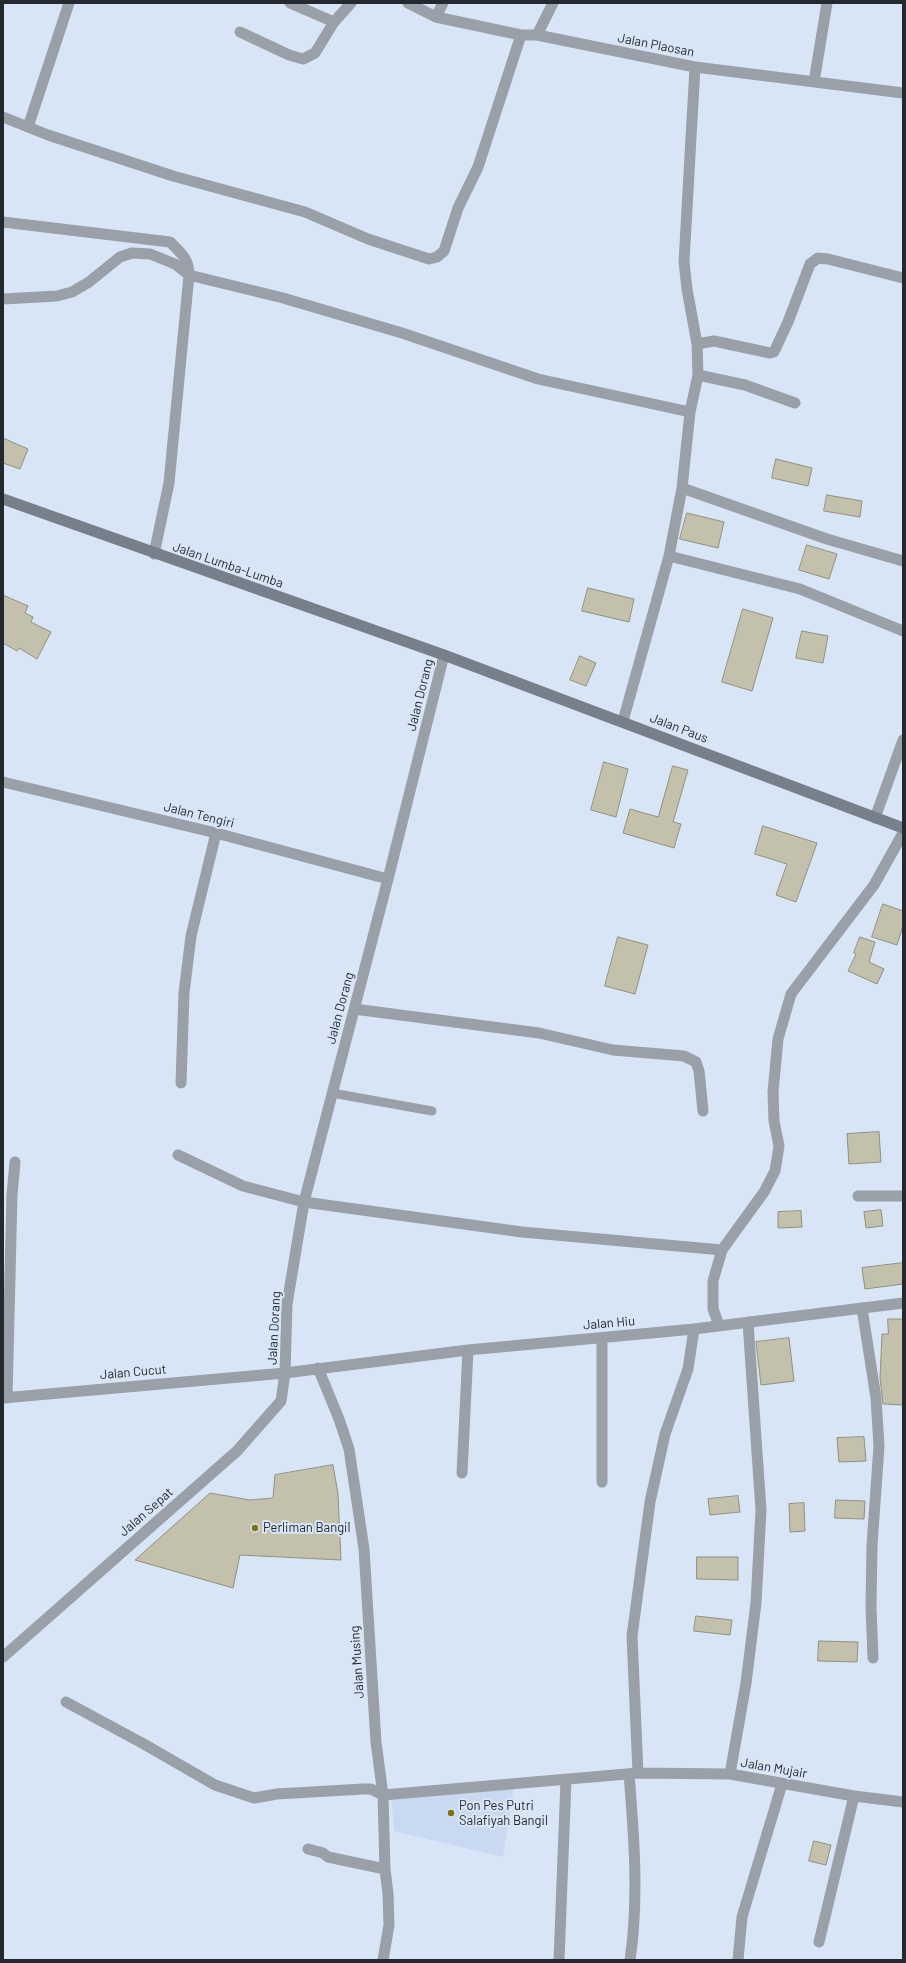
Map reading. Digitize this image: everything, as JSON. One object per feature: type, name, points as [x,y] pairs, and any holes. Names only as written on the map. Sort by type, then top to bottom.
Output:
[{"type":"main road","name":"Jalan Lumba-Lumba","points":[[3,499],[154,554],[444,655]]},
{"type":"main road","name":"Jalan Paus","points":[[444,655],[623,721],[903,828]]},
{"type":"street","points":[[28,127],[69,3]]},
{"type":"street","points":[[290,3],[334,22]]},
{"type":"street","points":[[240,32],[289,56],[303,59],[315,53],[334,22],[350,3]]},
{"type":"street","name":"Jalan Plaosan","points":[[408,3],[436,17],[521,35],[537,35],[694,67],[903,93]]},
{"type":"street","points":[[436,17],[443,3]]},
{"type":"street","points":[[537,35],[553,3]]},
{"type":"street","points":[[814,82],[828,3]]},
{"type":"street","points":[[3,117],[48,136],[173,176],[305,212],[368,239],[429,259],[437,257],[444,251],[458,208],[478,167],[521,35]]},
{"type":"street","points":[[623,721],[669,556],[682,488],[690,412],[698,375],[697,344],[687,289],[684,262],[694,67]]},
{"type":"street","points":[[3,222],[170,242],[184,256],[189,264],[168,483],[154,554]]},
{"type":"street","points":[[3,299],[57,296],[72,292],[89,282],[120,257],[132,253],[150,254],[175,264],[189,275],[283,298],[402,333],[538,379],[690,412]]},
{"type":"street","points":[[697,344],[714,341],[770,353],[774,352],[788,322],[810,264],[818,258],[828,259],[903,278]]},
{"type":"street","points":[[698,375],[745,385],[795,403]]},
{"type":"street","points":[[682,488],[827,539],[903,561]]},
{"type":"street","points":[[669,556],[800,589],[903,631]]},
{"type":"street","name":"Jalan Dorang","points":[[286,1373],[287,1304],[304,1202],[388,879],[444,655]]},
{"type":"street","points":[[876,818],[903,740]]},
{"type":"street","name":"Jalan Tengiri","points":[[3,782],[216,833],[388,879]]},
{"type":"street","points":[[181,1083],[184,993],[191,936],[216,833]]},
{"type":"street","points":[[720,1325],[713,1309],[713,1281],[722,1250],[764,1192],[776,1171],[779,1146],[774,1121],[773,1092],[778,1039],[791,994],[874,885],[903,833]]},
{"type":"street","points":[[354,1009],[540,1033],[613,1050],[684,1056],[696,1062],[699,1071],[703,1111]]},
{"type":"street","points":[[178,1156],[243,1186],[304,1202],[522,1232],[722,1250]]},
{"type":"street","points":[[5,1398],[12,1195],[15,1162]]},
{"type":"street","points":[[858,1196],[903,1196]]},
{"type":"street","name":"Jalan Hiu","points":[[286,1373],[468,1350],[694,1330],[720,1325],[903,1303]]},
{"type":"street","points":[[862,1308],[867,1350],[876,1398],[878,1446],[872,1553],[871,1607],[873,1658]]},
{"type":"street","points":[[730,1774],[746,1683],[756,1602],[762,1510],[748,1322]]},
{"type":"street","points":[[630,1960],[633,1938],[634,1880],[632,1636],[650,1502],[665,1434],[688,1369],[694,1330]]},
{"type":"street","points":[[602,1338],[602,1482]]},
{"type":"street","points":[[462,1473],[468,1350]]},
{"type":"street","name":"Jalan Musing","points":[[318,1368],[339,1419],[349,1449],[364,1549],[376,1742],[383,1795],[389,1925],[383,1960]]},
{"type":"street","name":"Jalan Cucut","points":[[5,1398],[286,1373]]},
{"type":"street","name":"Jalan Sepat","points":[[3,1657],[236,1451],[281,1401],[286,1373]]},
{"type":"street","points":[[66,1702],[215,1785],[254,1798],[277,1794],[363,1789],[371,1789],[383,1795]]},
{"type":"street","name":"Jalan Mujair","points":[[383,1795],[634,1774],[730,1774],[854,1796],[903,1802]]},
{"type":"street","points":[[560,1960],[566,1780]]},
{"type":"street","points":[[738,1960],[742,1917],[782,1784]]},
{"type":"street","points":[[819,1942],[854,1796]]},
{"type":"street","points":[[308,1850],[324,1853],[328,1857],[386,1869]]},
{"type":"lane","points":[[332,1093],[432,1111]]},
{"type":"shaded area","name":"Pon Pes Putri Salafiyah Bangil","points":[[514,1785],[503,1857],[394,1831],[391,1796]]},
{"type":"building","points":[[3,438],[28,449],[20,469],[3,463]]},
{"type":"building","points":[[776,459],[812,468],[808,486],[772,478]]},
{"type":"building","points":[[827,495],[862,501],[860,517],[824,511]]},
{"type":"building","points":[[687,513],[724,522],[718,548],[680,539]]},
{"type":"building","points":[[807,545],[837,554],[829,579],[799,570]]},
{"type":"building","points":[[588,588],[634,599],[629,622],[582,611]]},
{"type":"building","points":[[3,595],[28,606],[25,613],[33,617],[31,622],[51,632],[37,659],[19,648],[17,651],[3,643]]},
{"type":"building","points":[[743,609],[773,618],[752,691],[722,682]]},
{"type":"building","points":[[802,631],[828,636],[823,663],[796,658]]},
{"type":"building","points":[[580,656],[596,663],[586,686],[570,680]]},
{"type":"building","points":[[604,762],[628,769],[616,817],[591,810]]},
{"type":"building","points":[[673,766],[688,770],[673,822],[681,824],[674,848],[623,833],[630,809],[658,817]]},
{"type":"building","points":[[763,826],[817,843],[796,902],[776,895],[787,864],[755,854]]},
{"type":"building","points":[[883,904],[903,911],[903,926],[897,945],[872,937]]},
{"type":"building","points":[[618,937],[648,945],[635,994],[605,986]]},
{"type":"building","points":[[860,937],[875,942],[869,962],[884,969],[877,984],[848,971],[856,954],[854,953]]},
{"type":"building","points":[[879,1132],[881,1162],[849,1164],[847,1134]]},
{"type":"building","points":[[881,1210],[883,1226],[866,1228],[864,1212]]},
{"type":"building","points":[[801,1211],[802,1227],[778,1228],[778,1212]]},
{"type":"building","points":[[903,1263],[903,1284],[865,1289],[862,1268]]},
{"type":"building","points":[[888,1319],[903,1319],[903,1405],[883,1404],[880,1378],[882,1334],[888,1334]]},
{"type":"building","points":[[789,1338],[794,1381],[761,1385],[756,1342]]},
{"type":"building","points":[[864,1437],[866,1461],[839,1462],[837,1438]]},
{"type":"building","name":"Perliman Bangil","points":[[333,1465],[338,1494],[341,1560],[240,1555],[233,1588],[135,1560],[210,1493],[250,1500],[273,1498],[275,1475]]},
{"type":"building","points":[[738,1496],[740,1512],[710,1515],[708,1499]]},
{"type":"building","points":[[836,1500],[865,1501],[864,1519],[835,1518]]},
{"type":"building","points":[[804,1503],[805,1531],[790,1532],[789,1504]]},
{"type":"building","points":[[697,1557],[738,1557],[738,1580],[697,1579]]},
{"type":"building","points":[[696,1616],[732,1620],[730,1635],[694,1631]]},
{"type":"building","points":[[819,1641],[858,1642],[857,1662],[818,1661]]},
{"type":"building","points":[[814,1841],[831,1845],[826,1865],[809,1861]]},
{"type":"place","name":"Perliman Bangil","points":[[255,1528]]},
{"type":"place","name":"Pon Pes Putri Salafiyah Bangil","points":[[451,1813]]}]
